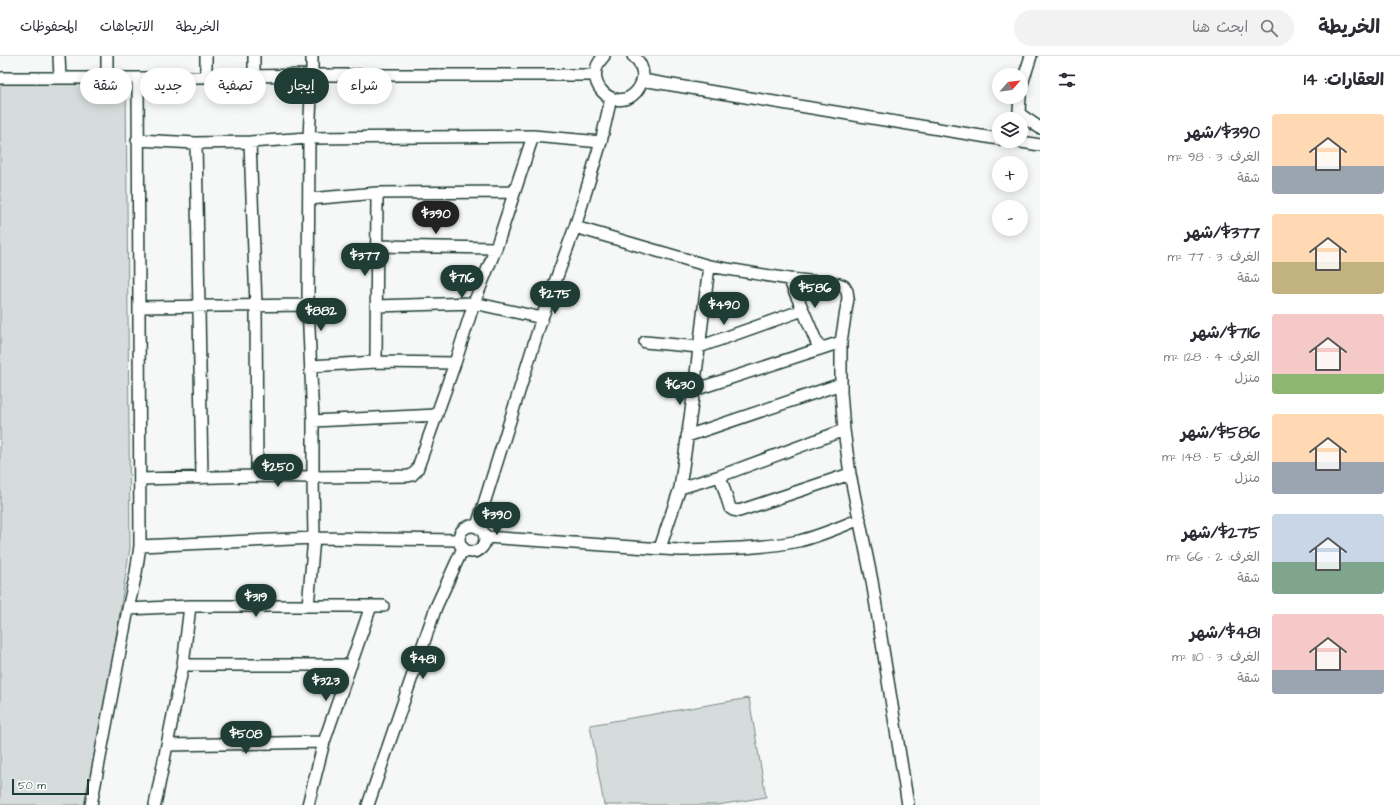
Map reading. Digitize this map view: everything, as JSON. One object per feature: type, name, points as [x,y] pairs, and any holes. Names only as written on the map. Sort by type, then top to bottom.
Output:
[{"type":"street","points":[[59,56],[60,78]]},
{"type":"street","points":[[107,56],[107,68]]},
{"type":"street","points":[[206,56],[206,68]]},
{"type":"street","points":[[254,56],[254,68]]},
{"type":"street","points":[[312,56],[312,68]]},
{"type":"street","points":[[604,56],[596,68],[596,82],[605,94],[611,98],[619,99],[627,98],[634,94],[639,88],[642,80],[643,73],[641,65],[633,56]]},
{"type":"street","points":[[1027,68],[1031,56]]},
{"type":"street","points":[[329,75],[595,75]]},
{"type":"street","points":[[132,78],[204,77]]},
{"type":"street","points":[[0,78],[80,78]]},
{"type":"street","points":[[91,805],[140,546],[137,140],[138,78]]},
{"type":"street","points":[[642,80],[992,137]]},
{"type":"street","points":[[477,526],[542,318],[575,227],[602,142],[611,98]]},
{"type":"street","points":[[308,606],[314,538],[313,422],[308,305],[311,104]]},
{"type":"street","points":[[1020,104],[1019,111],[1021,116],[1040,128]]},
{"type":"street","points":[[137,140],[250,142],[309,138],[533,136],[602,142]]},
{"type":"street","points":[[140,479],[257,476],[313,477],[412,475],[417,470],[437,414],[474,302],[496,248],[533,136]]},
{"type":"street","points":[[196,142],[202,478]]},
{"type":"street","points":[[250,142],[256,306],[257,476]]},
{"type":"street","points":[[1028,143],[1040,145]]},
{"type":"street","points":[[309,199],[377,193],[514,192]]},
{"type":"street","points":[[376,362],[377,193]]},
{"type":"street","points":[[575,227],[709,266],[789,279],[840,284],[847,290],[848,298],[841,342],[841,384],[844,430],[850,474],[872,581],[908,805]]},
{"type":"street","points":[[376,246],[496,248]]},
{"type":"street","points":[[660,548],[680,488],[709,266]]},
{"type":"street","points":[[789,279],[818,348]]},
{"type":"street","points":[[376,306],[474,302],[542,318]]},
{"type":"street","points":[[139,307],[308,305]]},
{"type":"street","points":[[645,342],[699,346],[803,310]]},
{"type":"street","points":[[694,390],[818,348],[841,342]]},
{"type":"street","points":[[310,366],[376,362],[455,363]]},
{"type":"street","points":[[687,436],[841,384]]},
{"type":"street","points":[[313,422],[437,414]]},
{"type":"street","points":[[680,488],[720,476],[844,430]]},
{"type":"street","points":[[720,476],[730,508],[739,511],[850,474]]},
{"type":"street","points":[[485,537],[660,548],[701,549],[765,546],[798,541],[816,536],[860,519]]},
{"type":"street","points":[[140,546],[314,538],[461,544],[471,552],[480,549],[483,546],[485,537],[484,533],[477,526],[468,526],[461,531],[461,544],[436,607],[368,805]]},
{"type":"street","points":[[128,609],[190,606],[383,606]]},
{"type":"street","points":[[155,805],[183,665],[190,606]]},
{"type":"street","points":[[308,805],[324,742],[371,606]]},
{"type":"street","points":[[183,665],[351,665]]},
{"type":"street","points":[[167,745],[324,742]]},
{"type":"shaded area","points":[[0,84],[80,84],[80,104],[126,104],[130,547],[90,805],[0,805]]},
{"type":"shaded area","points":[[749,698],[766,797],[718,805],[604,805],[590,725]]}]
